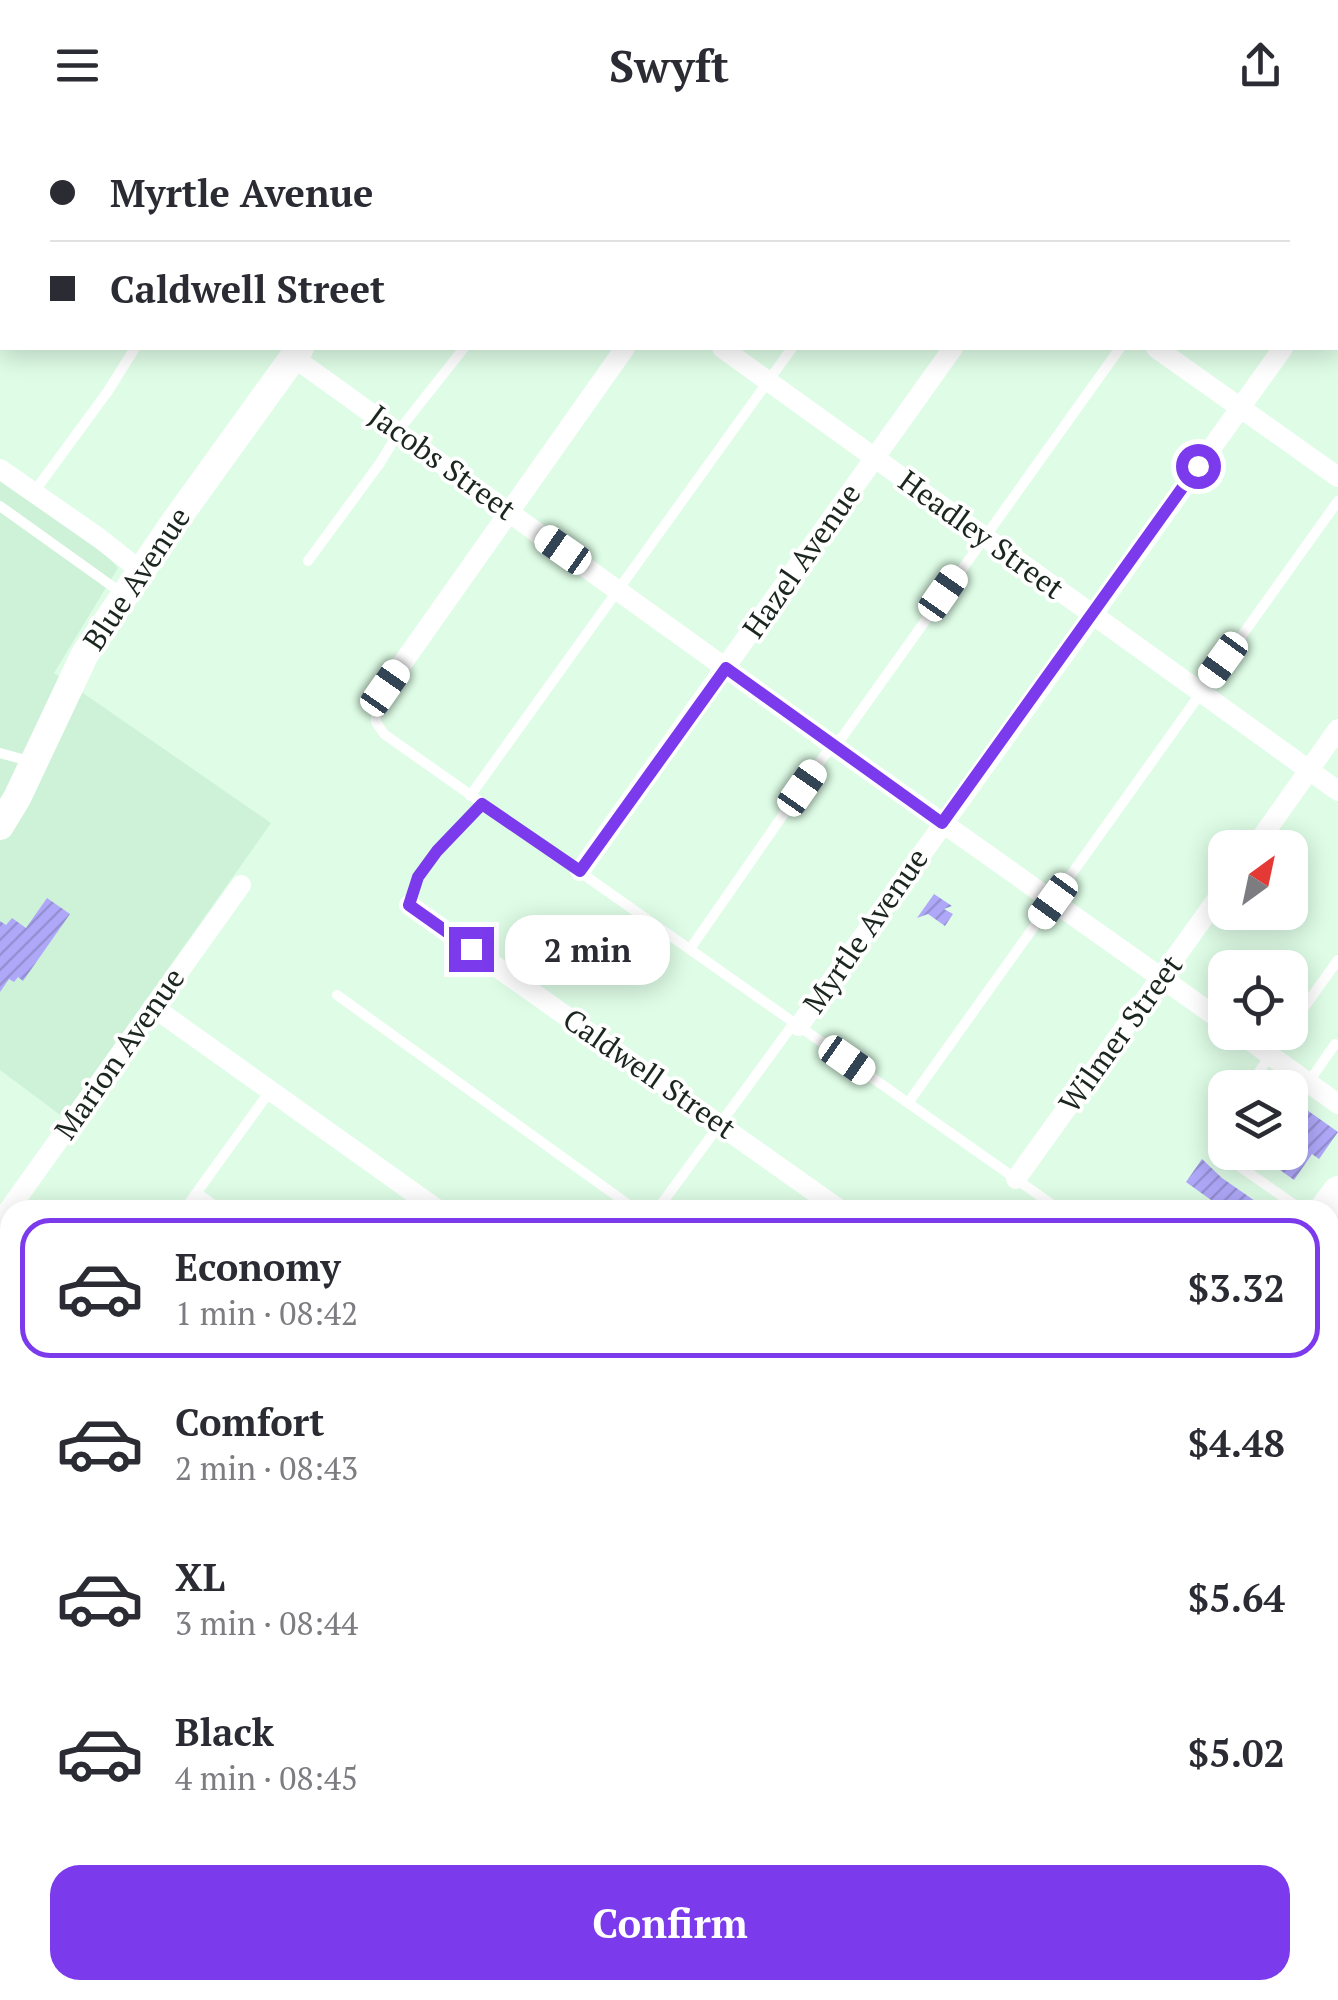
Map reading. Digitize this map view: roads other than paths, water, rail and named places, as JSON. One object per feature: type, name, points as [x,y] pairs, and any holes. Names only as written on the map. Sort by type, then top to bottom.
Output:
[{"type":"street","points":[[376,705],[508,510],[624,350]]},
{"type":"street","name":"Headley Street","points":[[725,350],[1338,791]]},
{"type":"street","name":"Hazel Avenue","points":[[580,871],[953,350]]},
{"type":"street","points":[[1159,350],[1338,478]]},
{"type":"street","name":"Myrtle Avenue","points":[[796,1024],[1282,350]]},
{"type":"street","name":"Jacobs Street","points":[[296,352],[399,433],[1208,1011]]},
{"type":"street","name":"Blue Avenue","points":[[0,826],[84,654],[296,352]]},
{"type":"street","points":[[0,468],[140,570]]},
{"type":"street","points":[[1267,830],[1338,729]]},
{"type":"street","name":"Marion Avenue","points":[[19,1200],[241,885]]},
{"type":"street","name":"Caldwell Street","points":[[409,905],[826,1200]]},
{"type":"street","name":"Wilmer Street","points":[[1016,1179],[1208,912]]},
{"type":"street","points":[[152,1007],[424,1200]]},
{"type":"street","points":[[1262,1050],[1290,1070]]},
{"type":"street","points":[[1308,1082],[1338,1104]]},
{"type":"lane","points":[[34,492],[134,350]]},
{"type":"lane","points":[[308,561],[462,350]]},
{"type":"lane","points":[[470,796],[790,350]]},
{"type":"lane","points":[[690,949],[824,756],[1119,350]]},
{"type":"lane","points":[[908,1103],[1338,502]]},
{"type":"lane","points":[[0,506],[124,595]]},
{"type":"lane","points":[[376,705],[380,730],[1046,1200]]},
{"type":"lane","points":[[0,753],[34,762]]},
{"type":"lane","points":[[409,905],[418,877],[482,804]]},
{"type":"lane","points":[[1308,1002],[1338,960]]},
{"type":"lane","points":[[336,995],[622,1200]]},
{"type":"lane","name":"Myrtle Avenue","points":[[663,1200],[796,1024]]},
{"type":"lane","points":[[1308,1082],[1335,1044]]},
{"type":"lane","points":[[1260,1070],[1274,1050]]},
{"type":"lane","points":[[192,1200],[270,1090]]},
{"type":"lane","points":[[1249,1170],[1313,1200]]},
{"type":"lane","points":[[197,1193],[207,1200]]}]
